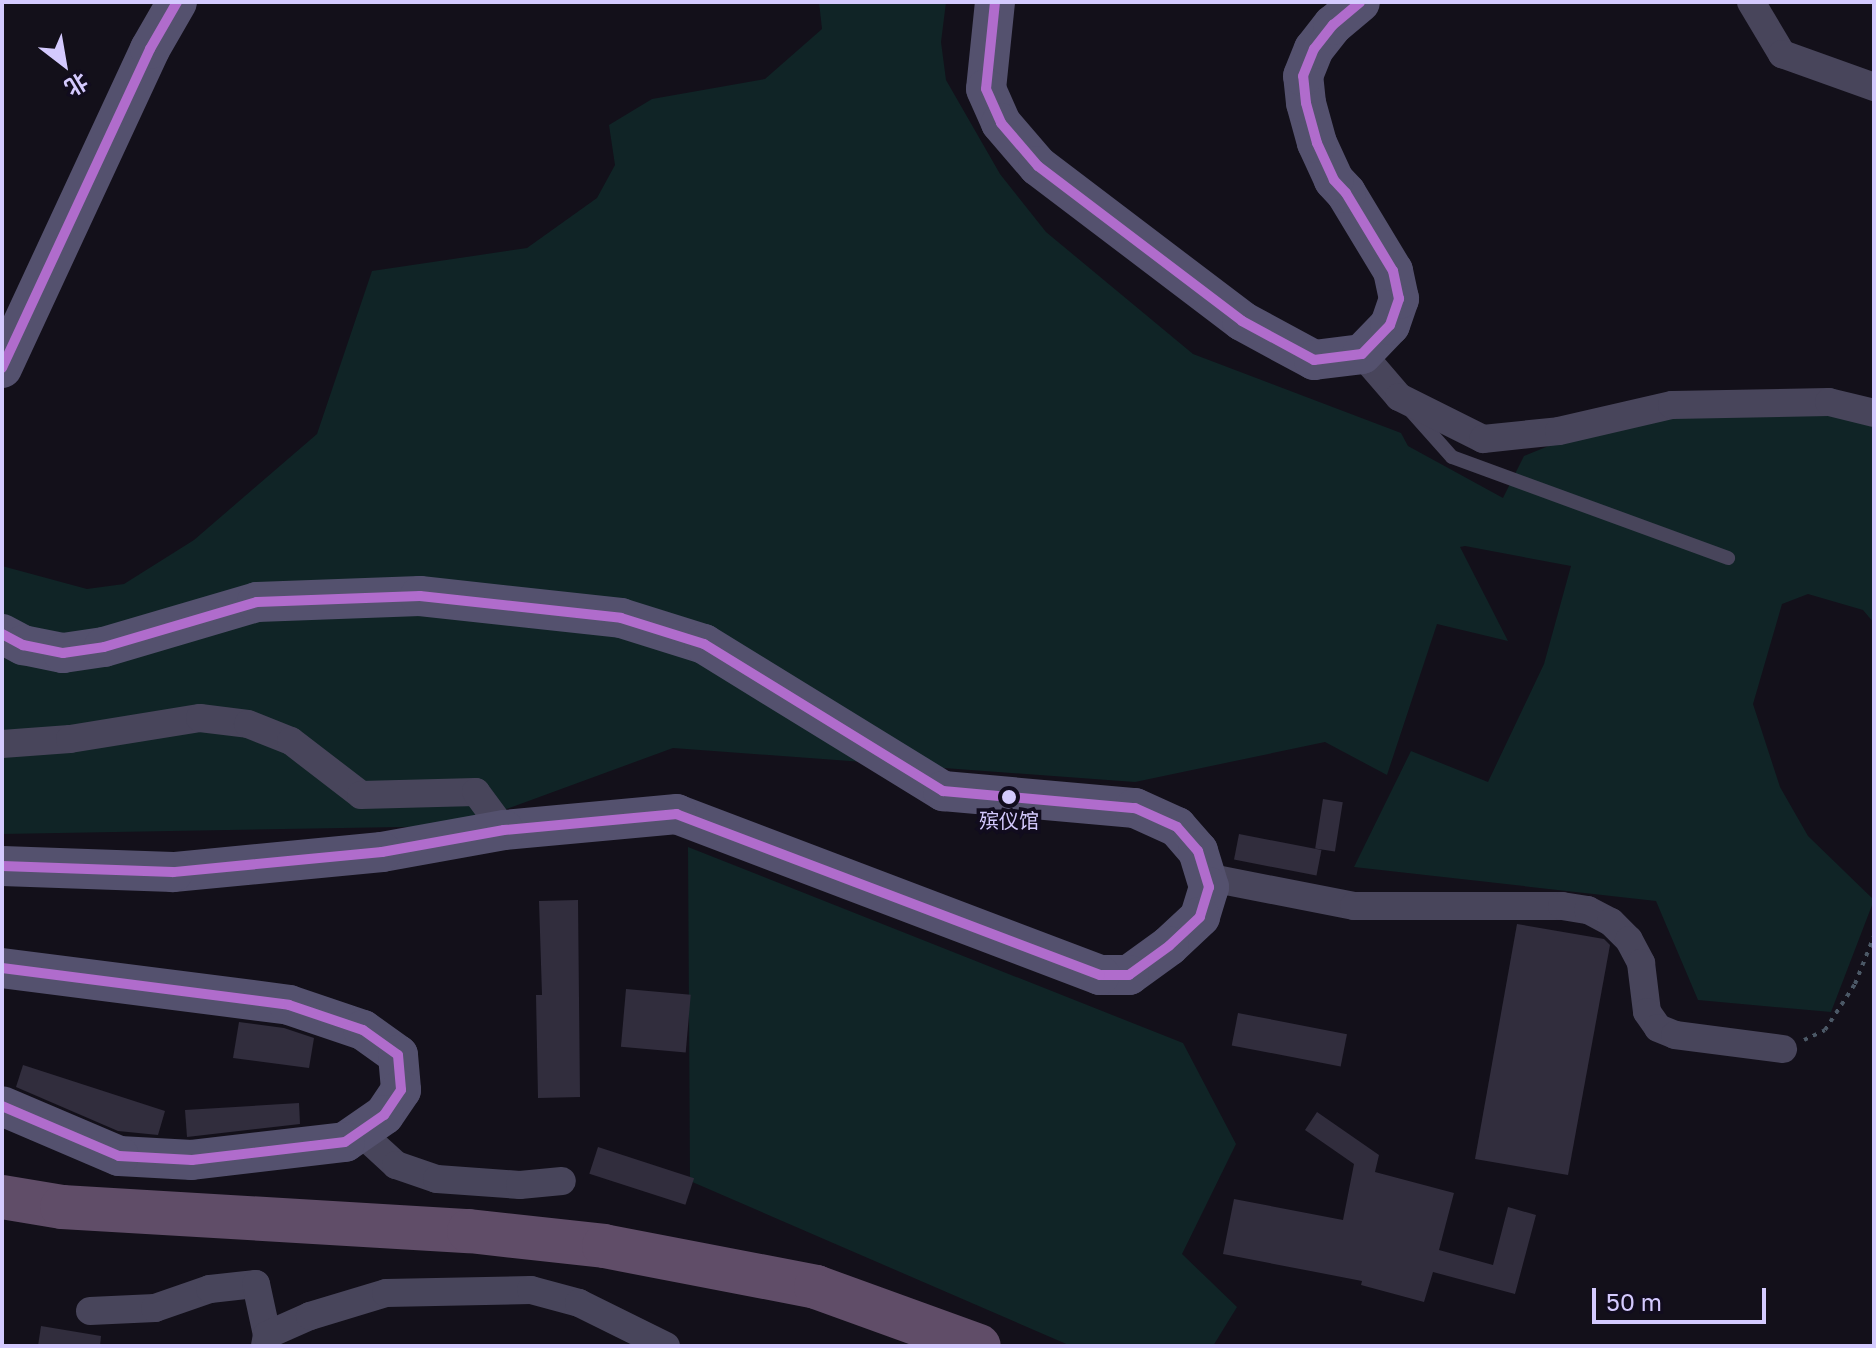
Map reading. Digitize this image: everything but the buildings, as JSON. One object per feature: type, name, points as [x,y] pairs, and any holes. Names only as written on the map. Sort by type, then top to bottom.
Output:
[{"type":"highway","points":[[2,1197],[62,1207],[469,1231],[604,1246],[816,1287],[979,1346]]},
{"type":"highway","points":[[2,1218],[59,1228],[467,1252],[601,1266],[810,1307],[918,1346]]},
{"type":"main road","points":[[2,368],[150,49],[177,2]]},
{"type":"main road","points":[[995,2],[986,89],[1001,123],[1038,166],[1242,321],[1314,360],[1362,354],[1390,325],[1399,299],[1398,284],[1329,168],[1306,103],[1303,76],[1314,49],[1333,25],[1360,2]]},
{"type":"main road","points":[[2,634],[23,645],[63,653],[104,647],[257,602],[420,596],[621,618],[704,644],[943,791],[1135,808],[1177,827],[1198,851],[1209,887],[1200,917],[1169,946],[1129,975],[1100,975],[677,814],[504,830],[382,852],[173,872],[2,866]]},
{"type":"main road","points":[[2,968],[289,1005],[363,1030],[398,1055],[401,1090],[384,1115],[345,1142],[192,1160],[119,1156],[2,1106]]},
{"type":"street","points":[[1751,2],[1782,54],[1874,87]]},
{"type":"street","points":[[1362,354],[1399,397],[1483,439],[1559,431],[1672,405],[1829,402],[1874,413]]},
{"type":"street","points":[[2,744],[70,739],[200,718],[248,724],[291,741],[361,795],[476,792],[504,830]]},
{"type":"street","points":[[1206,877],[1354,906],[1562,906],[1588,910],[1611,922],[1629,940],[1641,963],[1647,1012],[1658,1028],[1675,1035],[1783,1049]]},
{"type":"street","points":[[360,1132],[396,1165],[437,1179],[520,1185],[562,1181]]},
{"type":"street","points":[[90,1311],[155,1308],[210,1289],[256,1284],[266,1341],[310,1316],[386,1293],[531,1290],[579,1303],[666,1346]]},
{"type":"lane","points":[[1399,397],[1452,457],[1728,558]]},
{"type":"path","points":[[1783,1049],[1825,1030],[1855,984],[1874,936]]},
{"type":"green space","points":[[819,2],[946,2],[941,42],[946,80],[1000,174],[1046,232],[1193,354],[1401,433],[1408,446],[1503,498],[1524,456],[1622,416],[1674,406],[1874,418],[1874,623],[1863,610],[1808,594],[1782,604],[1753,704],[1780,787],[1808,836],[1874,900],[1831,1012],[1698,1000],[1656,901],[1354,867],[1411,751],[1488,782],[1544,664],[1571,566],[1465,546],[1460,547],[1508,641],[1437,624],[1387,775],[1325,742],[1135,782],[673,748],[460,826],[2,834],[2,566],[87,589],[124,584],[194,540],[317,434],[372,271],[527,248],[597,198],[615,165],[609,125],[652,99],[765,79],[822,29]]},
{"type":"green space","points":[[688,847],[1183,1043],[1236,1144],[1182,1254],[1237,1307],[1213,1346],[1071,1346],[690,1181]]},
{"type":"transit line","points":[[2,368],[150,49],[177,2]]},
{"type":"transit line","points":[[995,2],[986,89],[1001,123],[1038,166],[1242,321],[1314,360],[1362,354],[1390,325],[1399,299],[1393,271],[1346,193],[1334,180],[1317,143],[1306,103],[1303,76],[1314,49],[1333,25],[1360,2]]},
{"type":"transit line","points":[[2,634],[23,645],[63,653],[104,647],[257,602],[420,596],[621,618],[704,644],[943,791],[1135,808],[1177,827],[1198,851],[1209,887],[1200,917],[1169,946],[1129,975],[1100,975],[677,814],[504,830],[382,852],[173,872],[2,866]]},
{"type":"transit line","points":[[2,968],[289,1005],[363,1030],[398,1055],[401,1090],[384,1115],[345,1142],[192,1160],[119,1156],[2,1106]]},
{"type":"place","name":"殡仪馆","points":[[1009,797]]}]
